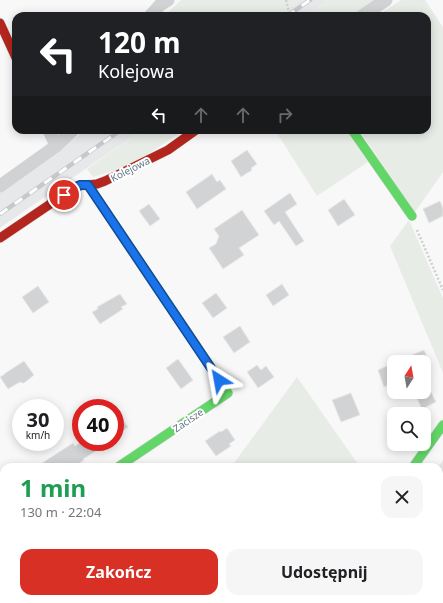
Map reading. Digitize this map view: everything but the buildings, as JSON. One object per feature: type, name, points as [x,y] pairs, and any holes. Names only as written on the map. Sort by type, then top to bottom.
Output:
[{"type":"street","points":[[154,12],[160,5],[168,0]]},
{"type":"street","points":[[368,12],[386,0]]},
{"type":"street","points":[[0,23],[12,49]]},
{"type":"street","points":[[51,134],[56,146]]},
{"type":"street","points":[[0,186],[56,146],[69,134]]},
{"type":"street","name":"Kolejowa","points":[[0,238],[77,186],[97,184],[112,178],[168,150],[190,134]]},
{"type":"street","points":[[355,134],[412,216]]},
{"type":"street","name":"Zacisze","points":[[88,185],[228,393],[124,463]]},
{"type":"street","points":[[416,463],[443,425]]},
{"type":"path","points":[[286,0],[289,12]]},
{"type":"path","points":[[415,226],[443,290]]},
{"type":"shaded area","points":[[181,0],[300,0],[283,12],[168,12]]},
{"type":"shaded area","points":[[300,0],[328,0],[311,12],[283,12]]},
{"type":"shaded area","points":[[328,0],[376,0],[358,12],[311,12]]},
{"type":"shaded area","points":[[401,0],[425,0],[443,27],[443,172],[415,212],[362,134],[431,134],[431,12],[383,12]]},
{"type":"shaded area","points":[[80,134],[136,134],[0,228],[0,192]]},
{"type":"shaded area","points":[[136,134],[178,134],[132,165],[93,177],[87,169]]},
{"type":"shaded area","points":[[278,134],[349,134],[368,162],[317,196]]},
{"type":"shaded area","points":[[409,220],[443,298],[443,373],[390,246]]},
{"type":"shaded area","points":[[297,377],[357,463],[234,463]]},
{"type":"railway","points":[[293,12],[310,0]]},
{"type":"railway","points":[[0,214],[115,134]]},
{"type":"traffic: fast","points":[[355,134],[412,216]]},
{"type":"traffic: fast","points":[[88,185],[228,393],[124,463]]},
{"type":"traffic: fast","points":[[416,463],[443,425]]},
{"type":"traffic: jam","points":[[0,23],[12,49]]},
{"type":"traffic: jam","points":[[0,238],[77,186],[97,184],[105,181],[168,150],[190,134]]},
{"type":"route","points":[[64,195],[77,186],[88,185],[219,380]]}]
